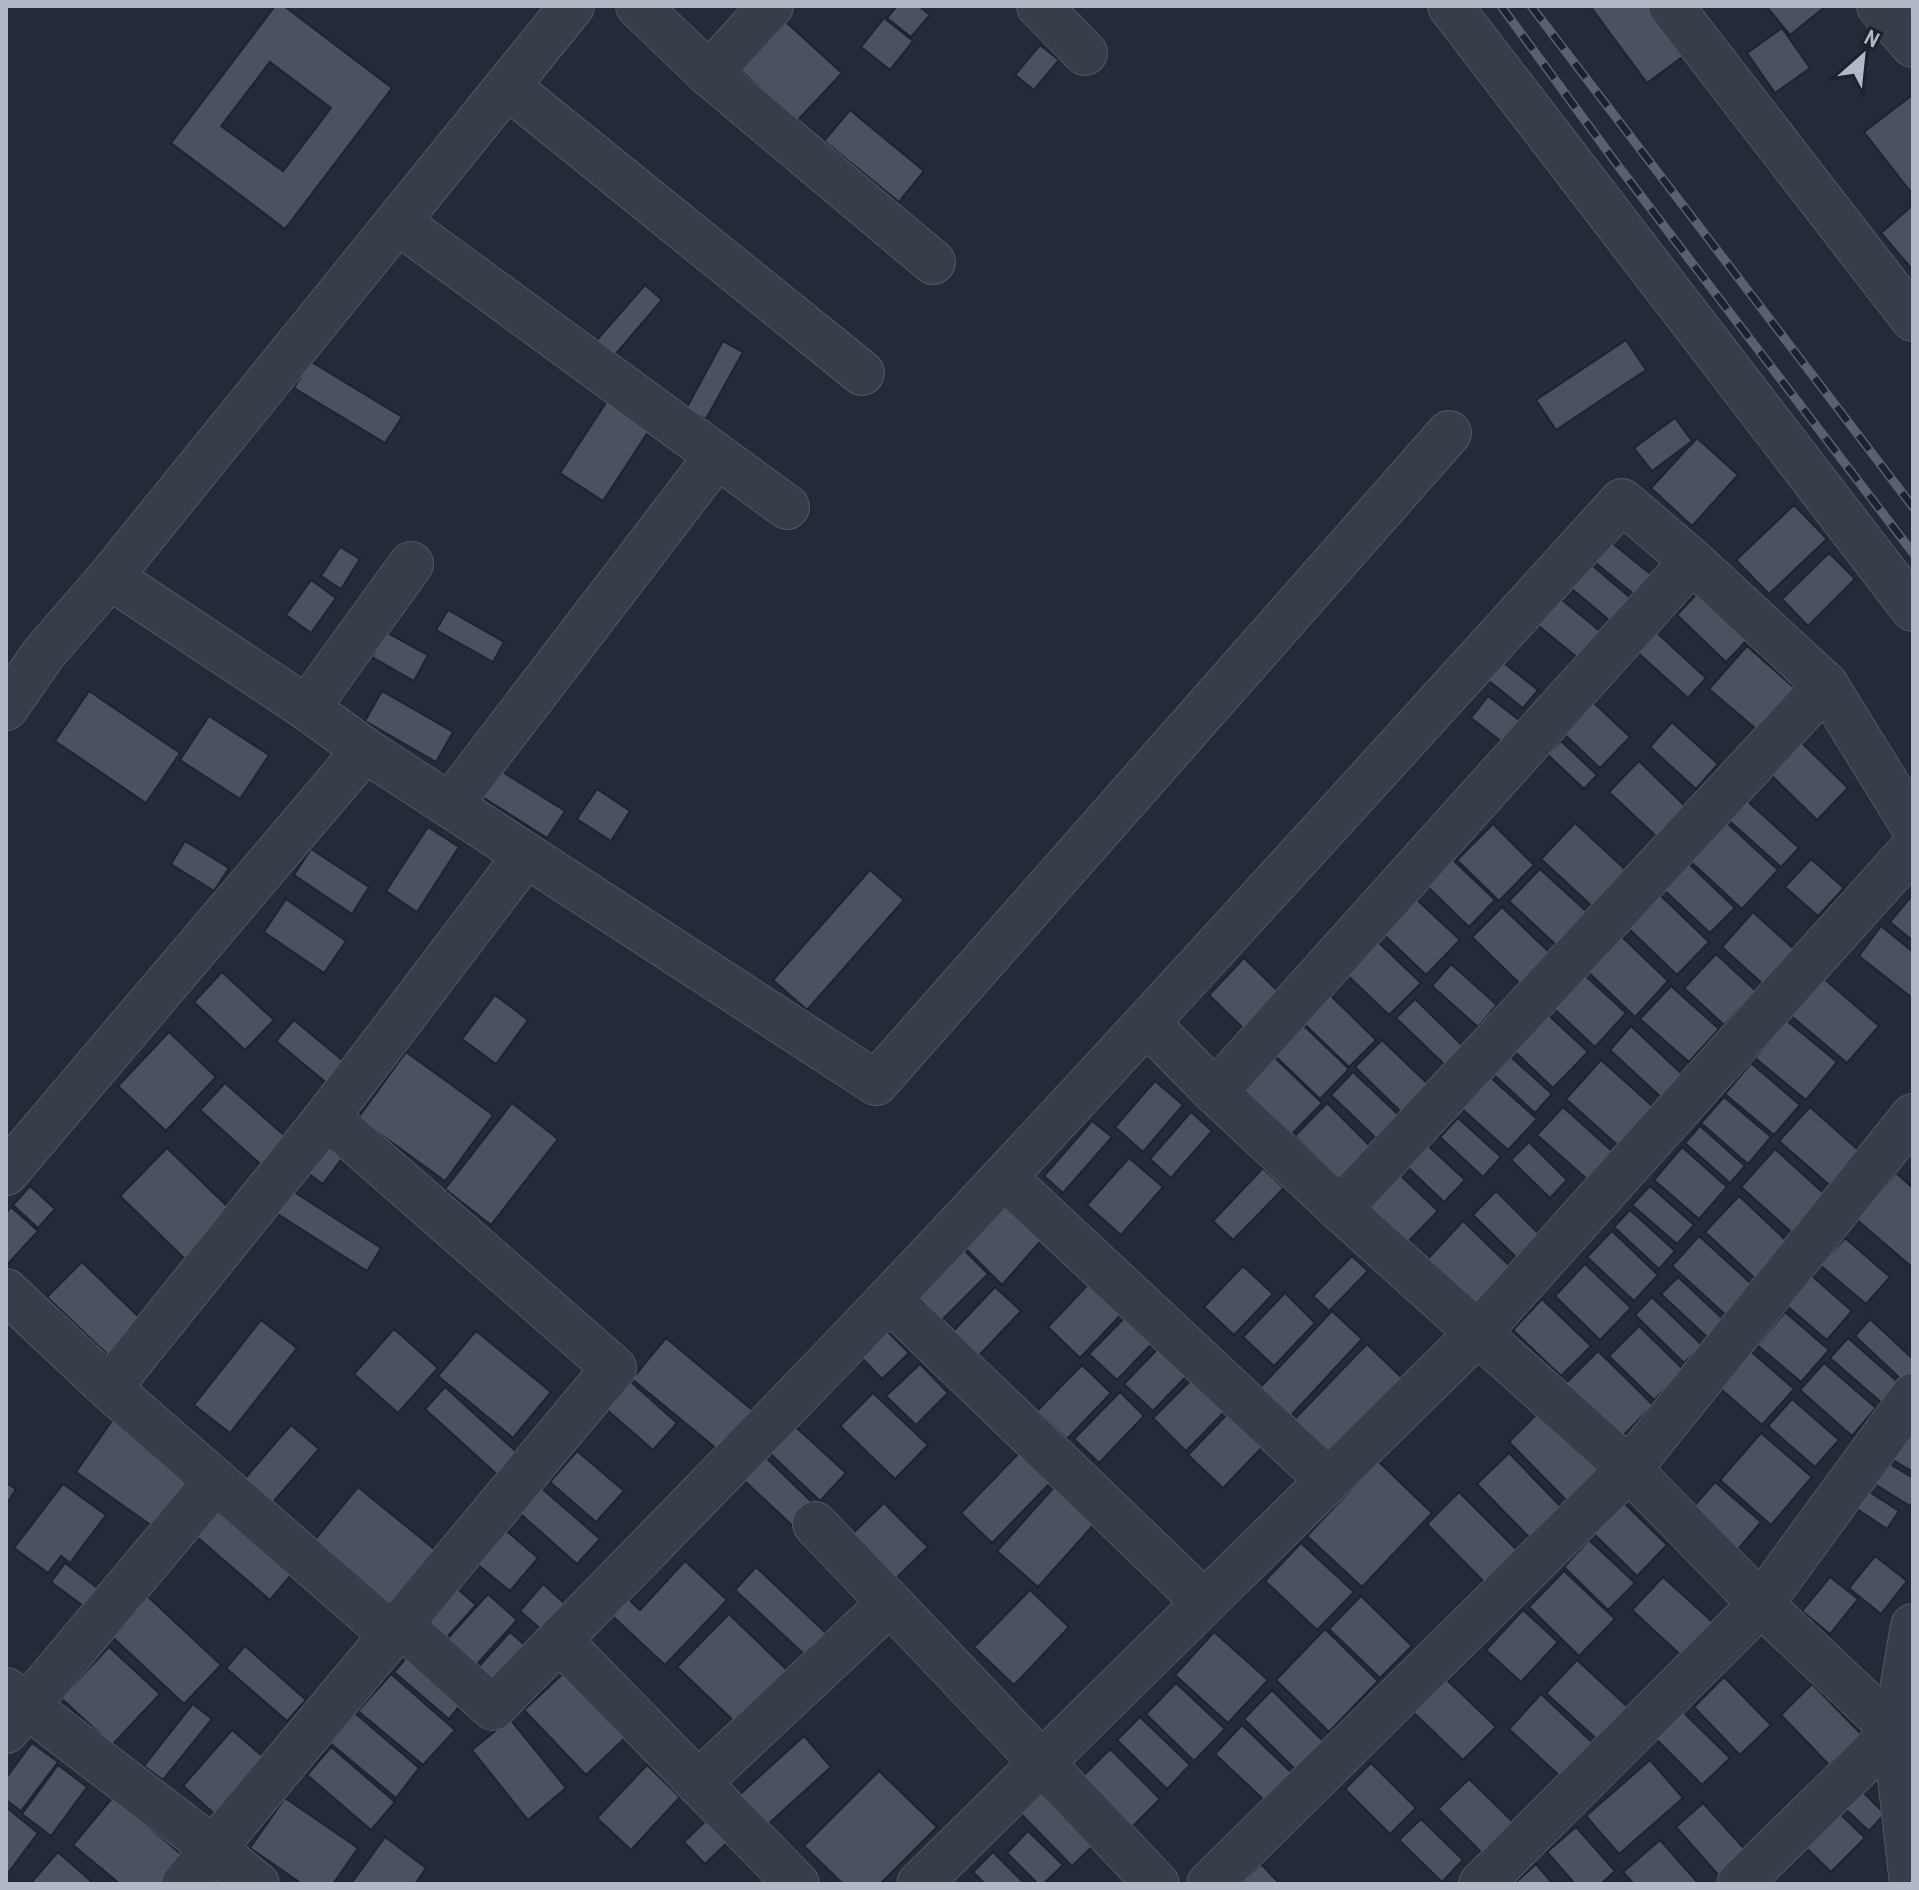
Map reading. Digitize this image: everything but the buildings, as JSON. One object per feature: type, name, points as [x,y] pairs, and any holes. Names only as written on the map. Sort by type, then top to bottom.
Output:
[{"type":"street","points":[[6,708],[44,653],[110,577],[572,6]]},
{"type":"street","points":[[638,6],[709,74],[933,262]]},
{"type":"street","points":[[709,74],[771,6]]},
{"type":"street","points":[[1039,6],[1085,53]]},
{"type":"street","points":[[1450,6],[1913,609]]},
{"type":"street","points":[[1671,6],[1910,308]]},
{"type":"street","points":[[1879,6],[1913,45]]},
{"type":"street","points":[[507,86],[862,373]]},
{"type":"street","points":[[398,222],[787,507]]},
{"type":"street","points":[[110,577],[365,750],[876,1083],[1449,433]]},
{"type":"street","points":[[450,805],[717,456]]},
{"type":"street","points":[[6,1291],[109,1388],[216,1481],[493,1708],[1004,1177],[1622,501],[1826,685],[1913,826]]},
{"type":"street","points":[[1215,1092],[1692,561]]},
{"type":"street","points":[[307,708],[411,564]]},
{"type":"street","points":[[1340,1209],[1826,685]]},
{"type":"street","points":[[6,1173],[365,750]]},
{"type":"street","points":[[919,1884],[1478,1333],[1913,848]]},
{"type":"street","points":[[109,1388],[327,1117],[526,855]]},
{"type":"street","points":[[1147,1023],[1215,1092],[1340,1209],[1629,1469],[1761,1604],[1895,1731]]},
{"type":"street","points":[[1209,1884],[1629,1469],[1913,1116]]},
{"type":"street","points":[[184,1884],[614,1368],[327,1117]]},
{"type":"street","points":[[1004,1177],[1328,1480]]},
{"type":"street","points":[[889,1299],[1204,1602]]},
{"type":"street","points":[[1481,1884],[1761,1604],[1913,1396]]},
{"type":"street","points":[[216,1481],[13,1709],[214,1849],[257,1884]]},
{"type":"street","points":[[815,1524],[1157,1884]]},
{"type":"street","points":[[698,1783],[890,1603]]},
{"type":"street","points":[[1912,1884],[1895,1731],[1913,1626]]},
{"type":"street","points":[[559,1640],[797,1884]]},
{"type":"street","points":[[1739,1884],[1895,1731]]},
{"type":"railway","points":[[1501,6],[1619,167],[1913,553]]},
{"type":"railway","points":[[1531,6],[1913,507]]}]
